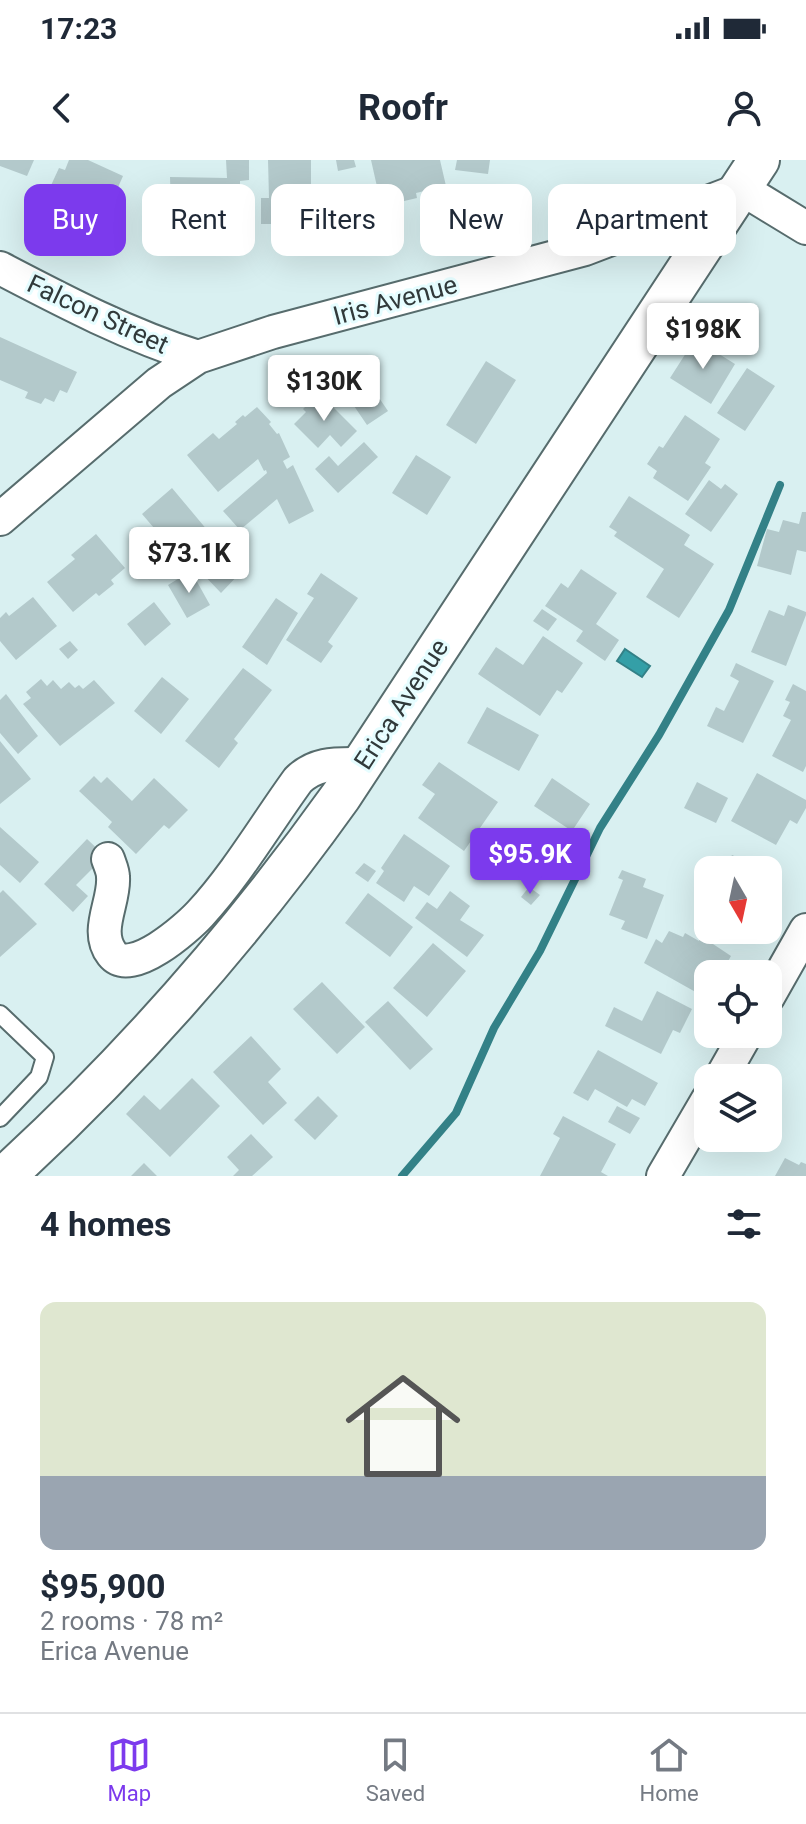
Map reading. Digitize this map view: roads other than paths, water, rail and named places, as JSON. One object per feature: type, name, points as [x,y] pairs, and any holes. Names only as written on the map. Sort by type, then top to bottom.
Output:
[{"type":"street","points":[[751,174],[806,228]]},
{"type":"street","name":"Iris Avenue","points":[[0,519],[159,383],[198,357],[273,332],[585,249],[751,174]]},
{"type":"street","name":"Erica Avenue","points":[[5,1176],[98,1084],[205,969],[284,876],[362,764],[751,174]]},
{"type":"street","name":"Falcon Street","points":[[0,268],[105,322],[151,342],[198,357]]},
{"type":"street","points":[[108,859],[114,874],[105,938],[117,959],[135,960],[149,955],[199,915],[308,770],[327,764],[362,764]]},
{"type":"street","points":[[782,972],[806,930]]},
{"type":"street","points":[[663,1176],[694,1123]]},
{"type":"lane","points":[[0,1014],[45,1057],[39,1077],[0,1118]]},
{"type":"water","points":[[625,649],[650,666],[642,677],[617,661]]},
{"type":"waterway","points":[[402,1176],[456,1113],[494,1028],[540,951],[600,828],[659,735],[729,610],[780,485]]}]
